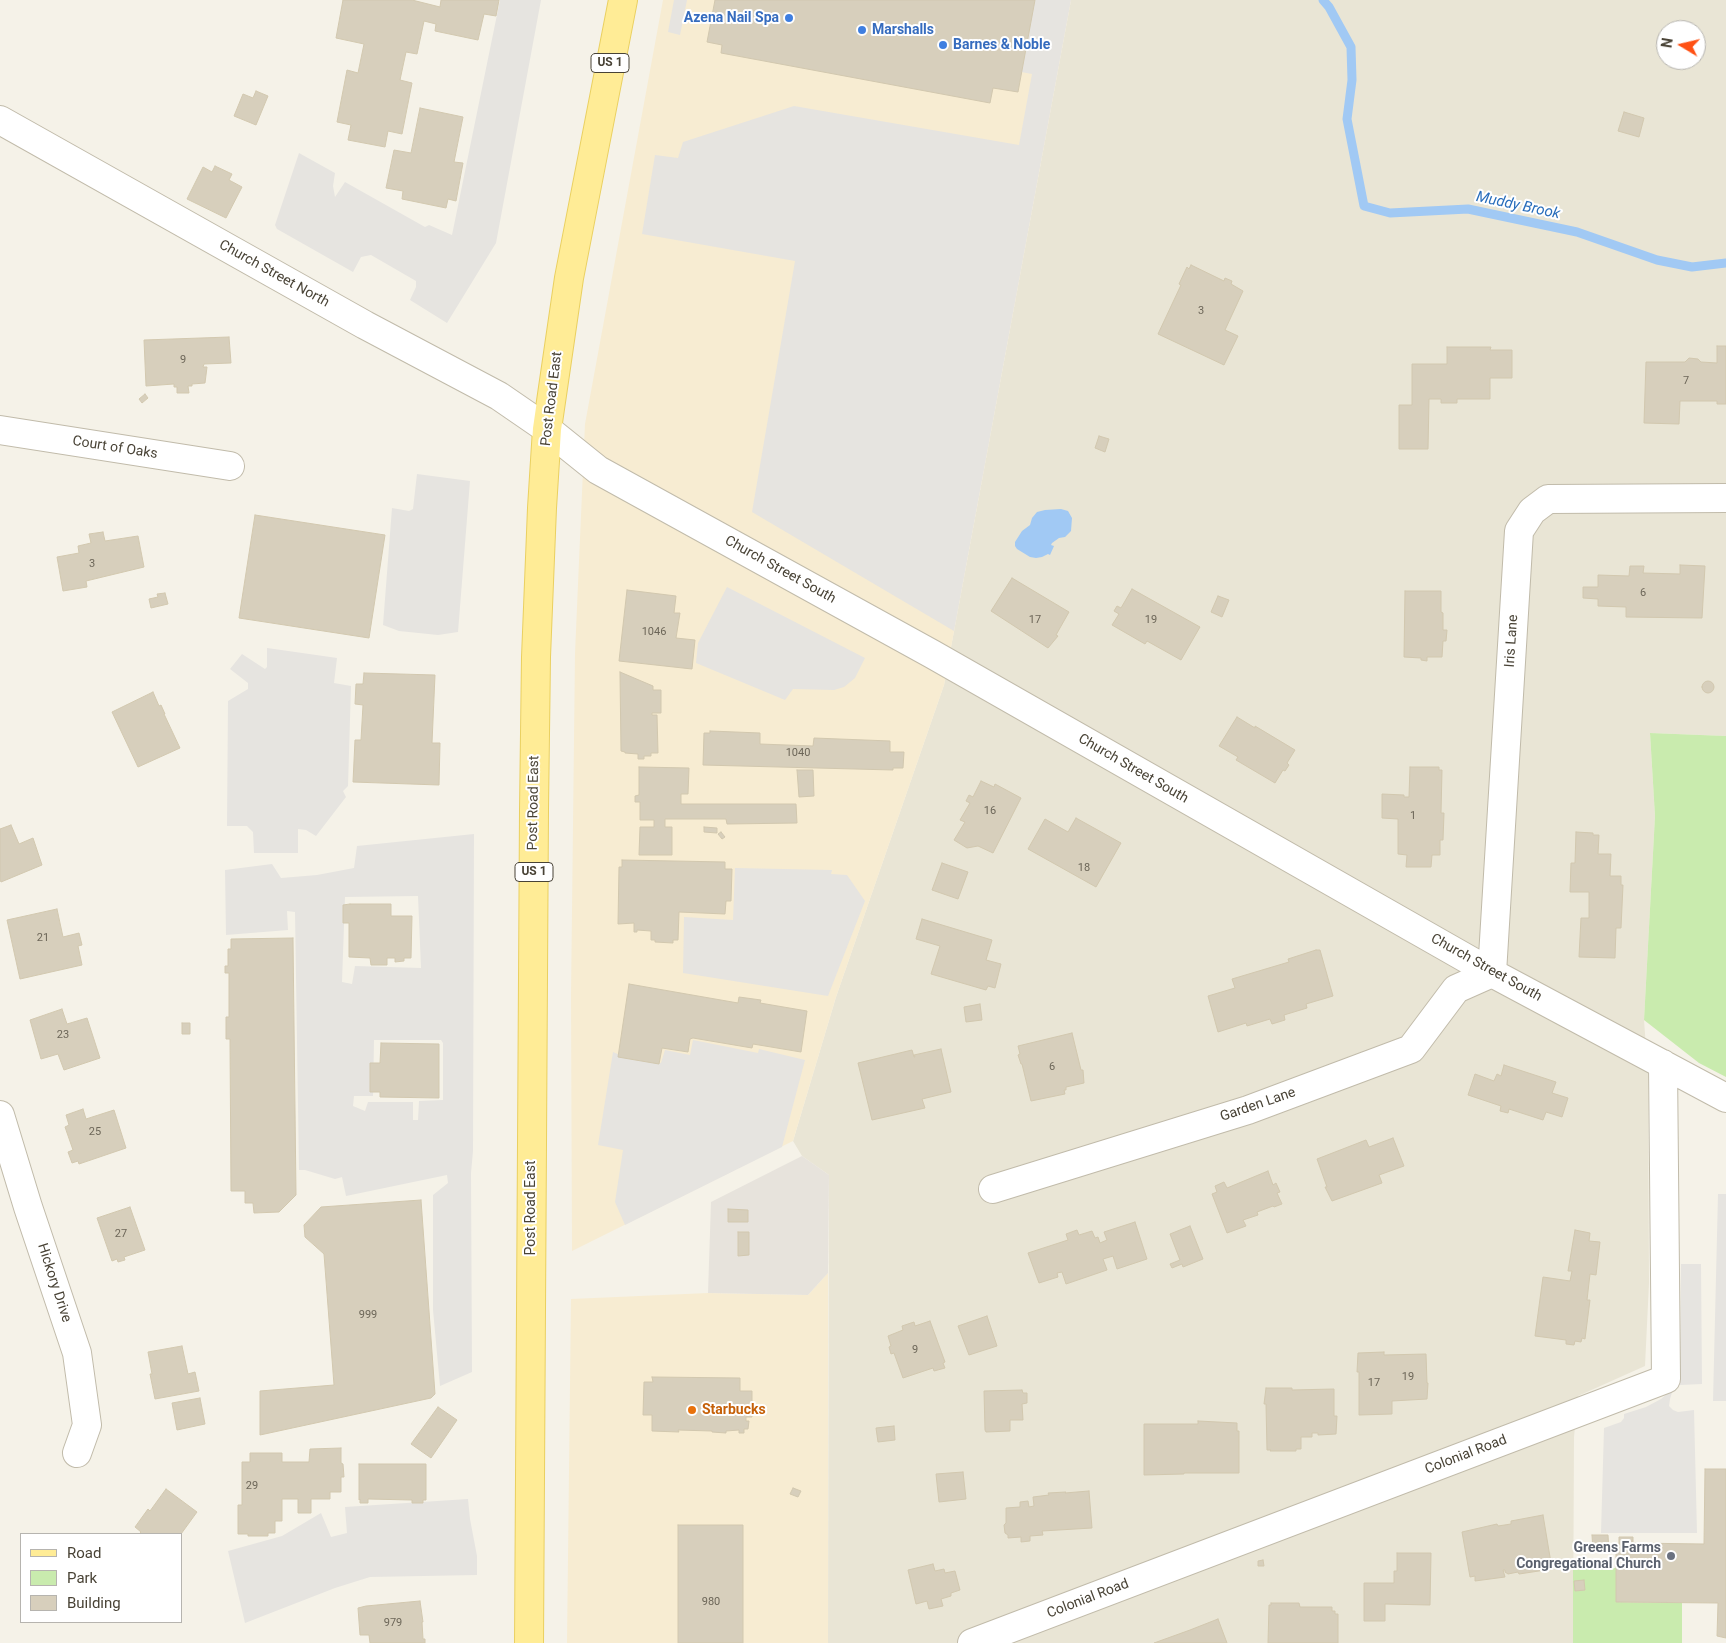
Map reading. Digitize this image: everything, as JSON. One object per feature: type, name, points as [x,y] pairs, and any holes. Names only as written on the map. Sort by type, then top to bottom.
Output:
[{"type":"main road","name":"Post Road East","points":[[529,1643],[534,791],[539,570],[547,429],[571,268],[623,0]]},
{"type":"street","name":"Church Street North","points":[[0,120],[365,325],[498,396],[547,429]]},
{"type":"street","name":"Church Street South","points":[[547,429],[598,470],[952,665],[1492,972],[1726,1098]]},
{"type":"street","name":"Court of Oaks","points":[[0,430],[230,466]]},
{"type":"street","name":"Iris Lane","points":[[1492,972],[1519,531],[1532,511],[1548,499],[1726,498]]},
{"type":"street","name":"Garden Lane","points":[[993,1189],[1248,1110],[1411,1049],[1456,989],[1492,972]]},
{"type":"street","name":"Colonial Road","points":[[972,1643],[1666,1379],[1663,1064]]},
{"type":"street","name":"Hickory Drive","points":[[0,1115],[28,1207],[77,1353],[87,1425],[77,1454]]},
{"type":"shaded area","points":[[500,0],[541,0],[496,243],[447,323],[410,300],[416,287],[416,281],[371,255],[361,257],[353,272],[277,229],[275,225],[299,153],[335,173],[333,186],[335,197],[345,182],[425,227],[429,225],[452,235]]},
{"type":"shaded area","points":[[663,0],[1071,0],[944,685],[836,997],[793,1141],[572,1251],[571,996],[575,653],[585,424]]},
{"type":"shaded area","points":[[674,0],[687,0],[680,35],[668,32]]},
{"type":"shaded area","points":[[1034,0],[1071,0],[954,631],[752,512],[795,261],[642,234],[655,155],[678,158],[683,142],[794,106],[1019,145],[1032,74],[1021,72]]},
{"type":"shaded area","points":[[1071,0],[1726,0],[1726,736],[1650,733],[1655,816],[1644,1020],[1648,1075],[1649,1283],[1645,1366],[1578,1396],[1574,1437],[1573,1643],[828,1643],[829,1175],[802,1156],[793,1141],[836,997],[944,685]]},
{"type":"shaded area","points":[[417,474],[470,481],[458,632],[438,635],[399,631],[383,625],[392,508],[409,511],[413,509]]},
{"type":"shaded area","points":[[727,587],[865,658],[855,678],[844,687],[834,690],[793,689],[785,700],[696,663],[698,643]]},
{"type":"shaded area","points":[[267,648],[337,658],[334,683],[351,686],[348,786],[343,791],[346,797],[316,836],[306,830],[298,829],[298,853],[254,853],[253,832],[247,826],[227,826],[228,701],[248,689],[248,683],[230,669],[242,654],[265,669],[267,667]]},
{"type":"shaded area","points":[[474,834],[473,1151],[471,1173],[472,1372],[440,1386],[433,1310],[433,1195],[448,1183],[447,1175],[346,1196],[342,1177],[335,1179],[299,1170],[295,912],[287,911],[288,930],[226,935],[225,870],[272,864],[281,878],[317,875],[354,868],[357,846]],"holes":[[[418,896],[421,968],[355,966],[352,984],[342,982],[345,897]],[[374,1040],[441,1040],[443,1043],[443,1100],[419,1101],[418,1120],[413,1120],[413,1102],[368,1102],[365,1111],[353,1106],[354,1096],[373,1096]]]},
{"type":"shaded area","points":[[735,868],[832,870],[831,874],[847,875],[865,901],[828,996],[683,973],[684,917],[733,920]]},
{"type":"shaded area","points":[[693,1040],[758,1053],[759,1049],[805,1060],[782,1147],[625,1225],[615,1202],[623,1150],[598,1145],[613,1052],[661,1063],[665,1050],[690,1055]]},
{"type":"shaded area","points":[[802,1156],[829,1175],[828,1273],[808,1295],[708,1293],[711,1202]]},
{"type":"shaded area","points":[[1718,1194],[1726,1194],[1726,1401],[1713,1401]]},
{"type":"shaded area","points":[[1681,1264],[1701,1264],[1702,1384],[1680,1385]]},
{"type":"shaded area","points":[[828,1273],[828,1643],[567,1643],[571,1299],[708,1293],[808,1295]]},
{"type":"shaded area","points":[[1673,1389],[1669,1406],[1673,1410],[1678,1412],[1694,1410],[1697,1533],[1601,1533],[1604,1428],[1621,1422],[1624,1414],[1646,1407],[1661,1399]]},
{"type":"shaded area","points":[[468,1499],[477,1556],[477,1575],[370,1577],[335,1588],[245,1623],[228,1551],[282,1536],[321,1513],[331,1537],[347,1533],[345,1507]]},
{"type":"green space","points":[[1650,733],[1726,736],[1726,1077],[1699,1063],[1644,1020],[1655,816]]},
{"type":"green space","points":[[1573,1568],[1616,1568],[1616,1602],[1682,1603],[1682,1643],[1573,1643]]},
{"type":"water","points":[[1061,509],[1068,511],[1072,518],[1071,531],[1065,537],[1059,538],[1052,543],[1051,545],[1054,546],[1050,555],[1036,558],[1030,557],[1017,549],[1015,542],[1022,531],[1030,525],[1032,518],[1037,512]]},
{"type":"building","points":[[343,0],[412,0],[440,7],[441,0],[499,0],[496,16],[484,14],[478,40],[435,31],[436,24],[424,21],[417,54],[406,52],[400,80],[412,83],[402,134],[388,131],[385,147],[348,140],[351,125],[337,122],[347,70],[358,73],[364,44],[336,38]]},
{"type":"building","points":[[715,0],[1035,0],[1018,92],[993,88],[990,103],[721,53],[722,45],[707,42]]},
{"type":"building","points":[[256,91],[268,96],[256,125],[234,116],[243,94],[253,98]]},
{"type":"building","points":[[420,108],[463,117],[454,162],[463,163],[456,201],[448,199],[446,208],[402,199],[403,191],[386,188],[394,150],[411,153]]},
{"type":"building","points":[[1624,112],[1644,118],[1639,137],[1618,131]]},
{"type":"building","points":[[215,166],[232,174],[229,180],[242,187],[226,218],[187,199],[203,167],[212,172]]},
{"type":"building","points":[[1191,265],[1224,281],[1225,278],[1232,281],[1231,284],[1243,291],[1225,330],[1238,336],[1224,365],[1158,334],[1181,285],[1179,284],[1187,267],[1189,269]]},
{"type":"building","points":[[229,337],[231,363],[204,364],[203,367],[207,367],[205,383],[188,386],[189,393],[177,393],[177,387],[174,387],[174,384],[146,386],[144,340]]},
{"type":"building","points":[[1717,346],[1726,346],[1726,404],[1717,404],[1717,401],[1680,401],[1679,424],[1644,423],[1646,362],[1685,362],[1689,358],[1698,359],[1701,362],[1717,363]]},
{"type":"building","points":[[1447,347],[1491,347],[1490,350],[1512,350],[1512,378],[1490,378],[1490,399],[1457,399],[1457,403],[1441,403],[1441,399],[1429,399],[1428,449],[1399,449],[1399,405],[1412,405],[1412,364],[1447,364]]},
{"type":"building","points":[[145,394],[148,398],[142,403],[139,399]]},
{"type":"building","points":[[1099,436],[1109,439],[1105,452],[1095,448]]},
{"type":"building","points":[[255,515],[385,535],[369,638],[239,618]]},
{"type":"building","points":[[103,532],[105,541],[138,536],[144,567],[86,581],[87,587],[63,591],[57,557],[79,553],[78,546],[91,543],[89,534]]},
{"type":"building","points":[[1680,565],[1705,566],[1702,618],[1626,617],[1626,607],[1598,606],[1598,599],[1583,598],[1583,587],[1598,587],[1598,575],[1629,576],[1630,566],[1644,566],[1643,573],[1680,574]]},
{"type":"building","points":[[1012,578],[1069,612],[1056,635],[1058,636],[1048,648],[991,611]]},
{"type":"building","points":[[1132,589],[1200,627],[1181,660],[1147,641],[1145,644],[1112,625],[1119,614],[1114,611],[1117,606],[1121,608]]},
{"type":"building","points":[[627,590],[676,596],[674,613],[680,613],[676,638],[695,640],[692,669],[619,661]]},
{"type":"building","points":[[1405,591],[1441,591],[1443,630],[1447,630],[1446,641],[1443,641],[1442,657],[1427,657],[1427,661],[1421,660],[1421,658],[1404,657]]},
{"type":"building","points":[[165,593],[168,604],[151,608],[149,599],[158,597],[157,594]]},
{"type":"building","points":[[1218,596],[1229,600],[1222,617],[1211,612]]},
{"type":"building","points":[[620,672],[653,686],[653,690],[661,690],[661,713],[652,713],[652,715],[657,715],[658,753],[644,756],[644,759],[638,759],[638,754],[621,751]]},
{"type":"building","points":[[364,673],[435,675],[432,743],[440,743],[439,785],[353,782],[355,740],[361,740],[363,705],[355,704],[356,684],[363,684]]},
{"type":"building","points":[[1710,681],[1713,682],[1713,692],[1706,693],[1703,692],[1702,685],[1703,682]]},
{"type":"building","points":[[153,692],[159,706],[161,705],[180,748],[138,767],[112,712]]},
{"type":"building","points":[[1237,717],[1295,750],[1287,763],[1289,765],[1285,771],[1283,770],[1275,783],[1236,760],[1238,757],[1219,746]]},
{"type":"building","points":[[710,731],[760,733],[760,744],[813,746],[814,738],[890,741],[890,752],[904,752],[903,768],[893,768],[893,770],[703,765],[704,733],[710,733]]},
{"type":"building","points":[[639,767],[689,768],[688,794],[681,794],[681,804],[796,804],[797,823],[727,824],[726,819],[665,819],[665,827],[672,827],[672,855],[639,855],[640,827],[654,827],[654,820],[640,820],[640,802],[635,802],[635,796],[639,795]]},
{"type":"building","points":[[1410,767],[1439,767],[1439,770],[1442,770],[1441,813],[1444,813],[1443,840],[1440,840],[1440,855],[1432,855],[1431,867],[1406,867],[1407,855],[1398,854],[1398,819],[1382,818],[1382,794],[1409,797]]},
{"type":"building","points":[[797,770],[813,770],[814,796],[799,797]]},
{"type":"building","points":[[981,781],[994,787],[995,784],[1021,798],[993,853],[978,846],[967,848],[954,840],[965,822],[960,820],[970,803],[966,801],[969,795],[973,797]]},
{"type":"building","points":[[1076,818],[1121,843],[1096,887],[1028,849],[1045,819],[1068,832]]},
{"type":"building","points":[[11,825],[19,844],[33,838],[42,865],[1,882],[0,829]]},
{"type":"building","points":[[704,827],[717,828],[717,833],[704,832]]},
{"type":"building","points":[[721,832],[725,837],[722,839],[718,834]]},
{"type":"building","points":[[1576,832],[1599,835],[1598,854],[1611,854],[1610,876],[1621,876],[1621,885],[1623,885],[1621,928],[1616,928],[1615,958],[1579,957],[1581,918],[1589,918],[1589,892],[1570,892],[1571,863],[1575,863]]},
{"type":"building","points":[[622,860],[725,862],[725,869],[732,869],[731,901],[726,901],[725,914],[679,912],[678,940],[673,940],[673,943],[655,942],[655,940],[651,940],[651,931],[637,930],[637,932],[634,932],[634,923],[618,924],[619,867],[622,867]]},
{"type":"building","points":[[942,863],[968,872],[958,899],[932,890]]},
{"type":"building","points":[[391,904],[391,916],[412,916],[411,958],[404,958],[404,961],[395,962],[395,958],[387,958],[387,965],[371,965],[370,958],[349,957],[349,923],[343,923],[343,905]]},
{"type":"building","points":[[57,909],[63,937],[79,933],[82,945],[78,946],[82,965],[20,979],[7,920]]},
{"type":"building","points":[[922,919],[992,940],[986,960],[1001,964],[995,988],[988,986],[986,990],[931,974],[940,946],[916,939]]},
{"type":"building","points":[[293,938],[296,1195],[279,1212],[254,1213],[253,1203],[245,1203],[245,1191],[231,1191],[230,1039],[226,1039],[226,1017],[229,1017],[229,973],[225,973],[225,966],[228,966],[228,949],[231,949],[231,939]]},
{"type":"building","points":[[1320,950],[1333,996],[1306,1004],[1307,1008],[1284,1015],[1285,1020],[1272,1024],[1270,1019],[1247,1026],[1246,1023],[1218,1032],[1208,996],[1235,988],[1232,979],[1289,962],[1288,959]]},
{"type":"building","points":[[629,984],[738,1003],[739,997],[761,1000],[760,1003],[807,1011],[801,1052],[753,1044],[752,1048],[693,1038],[690,1039],[688,1052],[662,1048],[659,1064],[618,1057]]},
{"type":"building","points":[[980,1004],[982,1020],[966,1022],[964,1007]]},
{"type":"building","points":[[62,1009],[67,1024],[87,1018],[100,1058],[64,1070],[58,1054],[41,1059],[30,1020]]},
{"type":"building","points":[[182,1023],[190,1023],[190,1034],[182,1034]]},
{"type":"building","points":[[1072,1033],[1081,1070],[1083,1070],[1084,1083],[1066,1087],[1066,1090],[1064,1090],[1065,1094],[1031,1101],[1018,1055],[1020,1054],[1018,1046]]},
{"type":"building","points":[[381,1043],[439,1044],[439,1098],[380,1097],[380,1092],[370,1092],[370,1063],[380,1063]]},
{"type":"building","points":[[941,1049],[951,1092],[922,1099],[925,1108],[872,1120],[858,1063],[912,1050],[914,1057],[915,1057],[914,1055]]},
{"type":"building","points":[[1504,1065],[1556,1082],[1552,1093],[1568,1098],[1562,1117],[1546,1112],[1543,1120],[1509,1109],[1508,1113],[1500,1111],[1501,1106],[1468,1095],[1475,1074],[1494,1081],[1497,1074],[1501,1076]]},
{"type":"building","points":[[83,1109],[86,1119],[114,1110],[126,1148],[79,1164],[78,1161],[72,1163],[68,1152],[73,1150],[65,1127],[69,1125],[66,1115]]},
{"type":"building","points":[[1393,1138],[1404,1166],[1379,1175],[1382,1183],[1332,1201],[1325,1187],[1327,1187],[1317,1159],[1366,1140],[1369,1147]]},
{"type":"building","points":[[1268,1171],[1273,1185],[1276,1183],[1280,1192],[1277,1193],[1282,1204],[1257,1212],[1258,1215],[1243,1220],[1246,1226],[1227,1233],[1212,1194],[1217,1192],[1215,1186],[1224,1182],[1227,1188]]},
{"type":"building","points":[[421,1200],[435,1394],[431,1398],[260,1435],[260,1391],[334,1385],[324,1254],[305,1237],[304,1225],[321,1207]]},
{"type":"building","points":[[130,1207],[145,1250],[124,1257],[125,1260],[118,1262],[117,1259],[112,1261],[97,1218]]},
{"type":"building","points":[[728,1209],[748,1210],[748,1222],[728,1222]]},
{"type":"building","points":[[1135,1222],[1147,1259],[1117,1269],[1113,1256],[1103,1259],[1107,1270],[1066,1284],[1062,1272],[1057,1273],[1058,1277],[1039,1283],[1028,1253],[1068,1240],[1066,1234],[1077,1230],[1079,1235],[1092,1231],[1095,1238],[1098,1237],[1100,1243],[1107,1240],[1104,1232]]},
{"type":"building","points":[[1190,1226],[1203,1259],[1183,1267],[1182,1264],[1172,1268],[1170,1264],[1180,1260],[1170,1234]]},
{"type":"building","points":[[1575,1230],[1590,1233],[1589,1241],[1600,1242],[1596,1275],[1590,1274],[1587,1300],[1590,1300],[1585,1339],[1582,1338],[1581,1342],[1575,1341],[1574,1345],[1566,1344],[1566,1340],[1535,1336],[1543,1277],[1570,1281],[1572,1271],[1568,1271]]},
{"type":"building","points":[[738,1232],[749,1232],[749,1255],[738,1256]]},
{"type":"building","points":[[987,1316],[997,1346],[969,1355],[958,1326]]},
{"type":"building","points":[[930,1321],[945,1362],[943,1363],[945,1368],[934,1371],[933,1368],[903,1378],[894,1353],[891,1354],[888,1336],[903,1330],[902,1326],[914,1322],[915,1326]]},
{"type":"building","points":[[182,1346],[188,1374],[195,1372],[199,1391],[155,1399],[148,1352]]},
{"type":"building","points":[[1384,1352],[1384,1355],[1426,1354],[1427,1399],[1392,1401],[1392,1414],[1359,1415],[1358,1353]]},
{"type":"building","points":[[652,1377],[740,1378],[740,1391],[752,1391],[752,1417],[746,1417],[746,1421],[749,1421],[748,1429],[744,1429],[744,1433],[739,1433],[739,1430],[726,1431],[726,1433],[678,1430],[679,1432],[652,1431],[652,1415],[643,1415],[644,1382],[653,1382]]},
{"type":"building","points":[[1266,1388],[1292,1388],[1292,1390],[1334,1389],[1334,1416],[1337,1416],[1336,1434],[1318,1435],[1318,1433],[1312,1433],[1312,1437],[1301,1437],[1301,1449],[1296,1449],[1296,1451],[1267,1450],[1266,1404],[1264,1404]]},
{"type":"building","points":[[1022,1390],[1023,1393],[1027,1393],[1027,1403],[1022,1404],[1023,1420],[1010,1420],[1010,1431],[986,1432],[984,1391]]},
{"type":"building","points":[[200,1398],[205,1424],[177,1430],[172,1403]]},
{"type":"building","points":[[438,1407],[457,1420],[431,1458],[411,1444]]},
{"type":"building","points":[[1198,1421],[1237,1423],[1237,1431],[1239,1431],[1239,1473],[1144,1475],[1144,1424],[1198,1424]]},
{"type":"building","points":[[894,1426],[895,1440],[878,1442],[876,1428]]},
{"type":"building","points":[[341,1448],[341,1463],[343,1464],[344,1477],[341,1477],[341,1492],[330,1492],[330,1499],[311,1499],[311,1513],[298,1513],[298,1499],[282,1499],[282,1521],[275,1521],[275,1533],[268,1533],[268,1536],[238,1534],[238,1505],[242,1505],[242,1462],[250,1462],[250,1453],[282,1453],[282,1462],[309,1462],[310,1449]]},
{"type":"building","points":[[359,1464],[426,1464],[426,1500],[423,1500],[423,1503],[412,1503],[412,1500],[368,1499],[368,1503],[360,1503]]},
{"type":"building","name":"Greens Farms Congregational Church","points":[[1705,1469],[1726,1469],[1726,1638],[1717,1636],[1718,1603],[1616,1602],[1616,1544],[1619,1544],[1619,1537],[1633,1537],[1633,1543],[1704,1544]]},
{"type":"building","points":[[963,1472],[966,1499],[939,1502],[936,1474]]},
{"type":"building","points":[[793,1488],[801,1491],[798,1497],[790,1494]]},
{"type":"building","points":[[166,1489],[197,1512],[182,1533],[140,1533],[135,1527],[148,1509],[150,1511]]},
{"type":"building","points":[[1089,1491],[1092,1528],[1042,1531],[1043,1535],[1030,1536],[1030,1541],[1021,1542],[1021,1537],[1008,1538],[1008,1535],[1005,1533],[1006,1508],[1020,1507],[1020,1502],[1028,1501],[1029,1507],[1034,1506],[1033,1497],[1049,1495],[1048,1493]]},
{"type":"building","points":[[1543,1515],[1552,1569],[1519,1574],[1518,1572],[1508,1574],[1503,1570],[1505,1577],[1475,1581],[1475,1576],[1470,1577],[1462,1532],[1497,1524],[1498,1526],[1511,1524],[1511,1521]]},
{"type":"building","points":[[678,1525],[743,1525],[743,1643],[678,1643]]},
{"type":"building","points":[[1592,1535],[1608,1535],[1609,1551],[1593,1551]]},
{"type":"building","points":[[1397,1553],[1431,1553],[1430,1605],[1385,1604],[1385,1621],[1364,1621],[1364,1583],[1394,1583],[1394,1571],[1397,1571]]},
{"type":"building","points":[[1263,1560],[1264,1566],[1258,1566],[1258,1561]]},
{"type":"building","points":[[933,1564],[935,1571],[944,1569],[945,1573],[955,1571],[960,1590],[951,1593],[951,1596],[941,1599],[943,1606],[929,1609],[927,1601],[916,1604],[908,1570]]},
{"type":"building","points":[[1584,1580],[1585,1590],[1575,1591],[1574,1581]]},
{"type":"building","points":[[420,1601],[423,1639],[425,1639],[425,1643],[370,1643],[369,1635],[360,1635],[358,1608]]},
{"type":"building","points":[[1271,1603],[1299,1603],[1300,1607],[1332,1607],[1332,1611],[1338,1614],[1338,1643],[1268,1643],[1269,1605]]},
{"type":"building","points":[[1218,1619],[1227,1643],[1154,1643],[1190,1630]]},
{"type":"waterway","name":"Muddy Brook","points":[[1323,0],[1329,7],[1351,47],[1352,80],[1347,119],[1364,206],[1390,213],[1468,209],[1577,232],[1657,260],[1692,267],[1726,263]]},
{"type":"place","name":"Azena Nail Spa","points":[[789,18]]},
{"type":"place","name":"Marshalls","points":[[862,30]]},
{"type":"place","name":"Barnes & Noble","points":[[943,45]]},
{"type":"place","name":"Starbucks","points":[[692,1410]]},
{"type":"place","name":"Greens Farms Congregational Church","points":[[1671,1556]]}]
